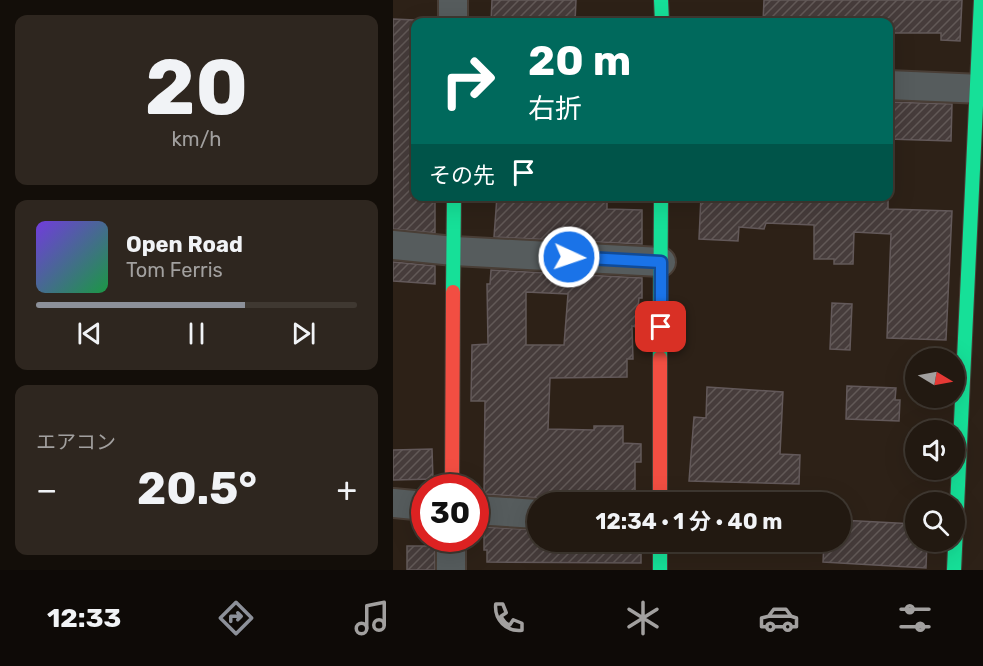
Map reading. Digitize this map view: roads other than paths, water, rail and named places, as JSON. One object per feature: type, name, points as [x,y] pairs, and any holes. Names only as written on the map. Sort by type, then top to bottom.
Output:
[{"type":"street","points":[[453,0],[453,18]]},
{"type":"street","points":[[661,0],[661,18]]},
{"type":"street","points":[[954,570],[981,89],[981,0]]},
{"type":"street","points":[[893,85],[981,89]]},
{"type":"street","points":[[452,474],[454,201]]},
{"type":"street","points":[[660,492],[661,201]]},
{"type":"street","points":[[393,245],[454,251],[661,262]]},
{"type":"street","points":[[393,503],[411,505]]},
{"type":"street","points":[[489,511],[527,513]]},
{"type":"street","points":[[451,552],[451,570]]},
{"type":"street","points":[[660,552],[660,570]]}]
